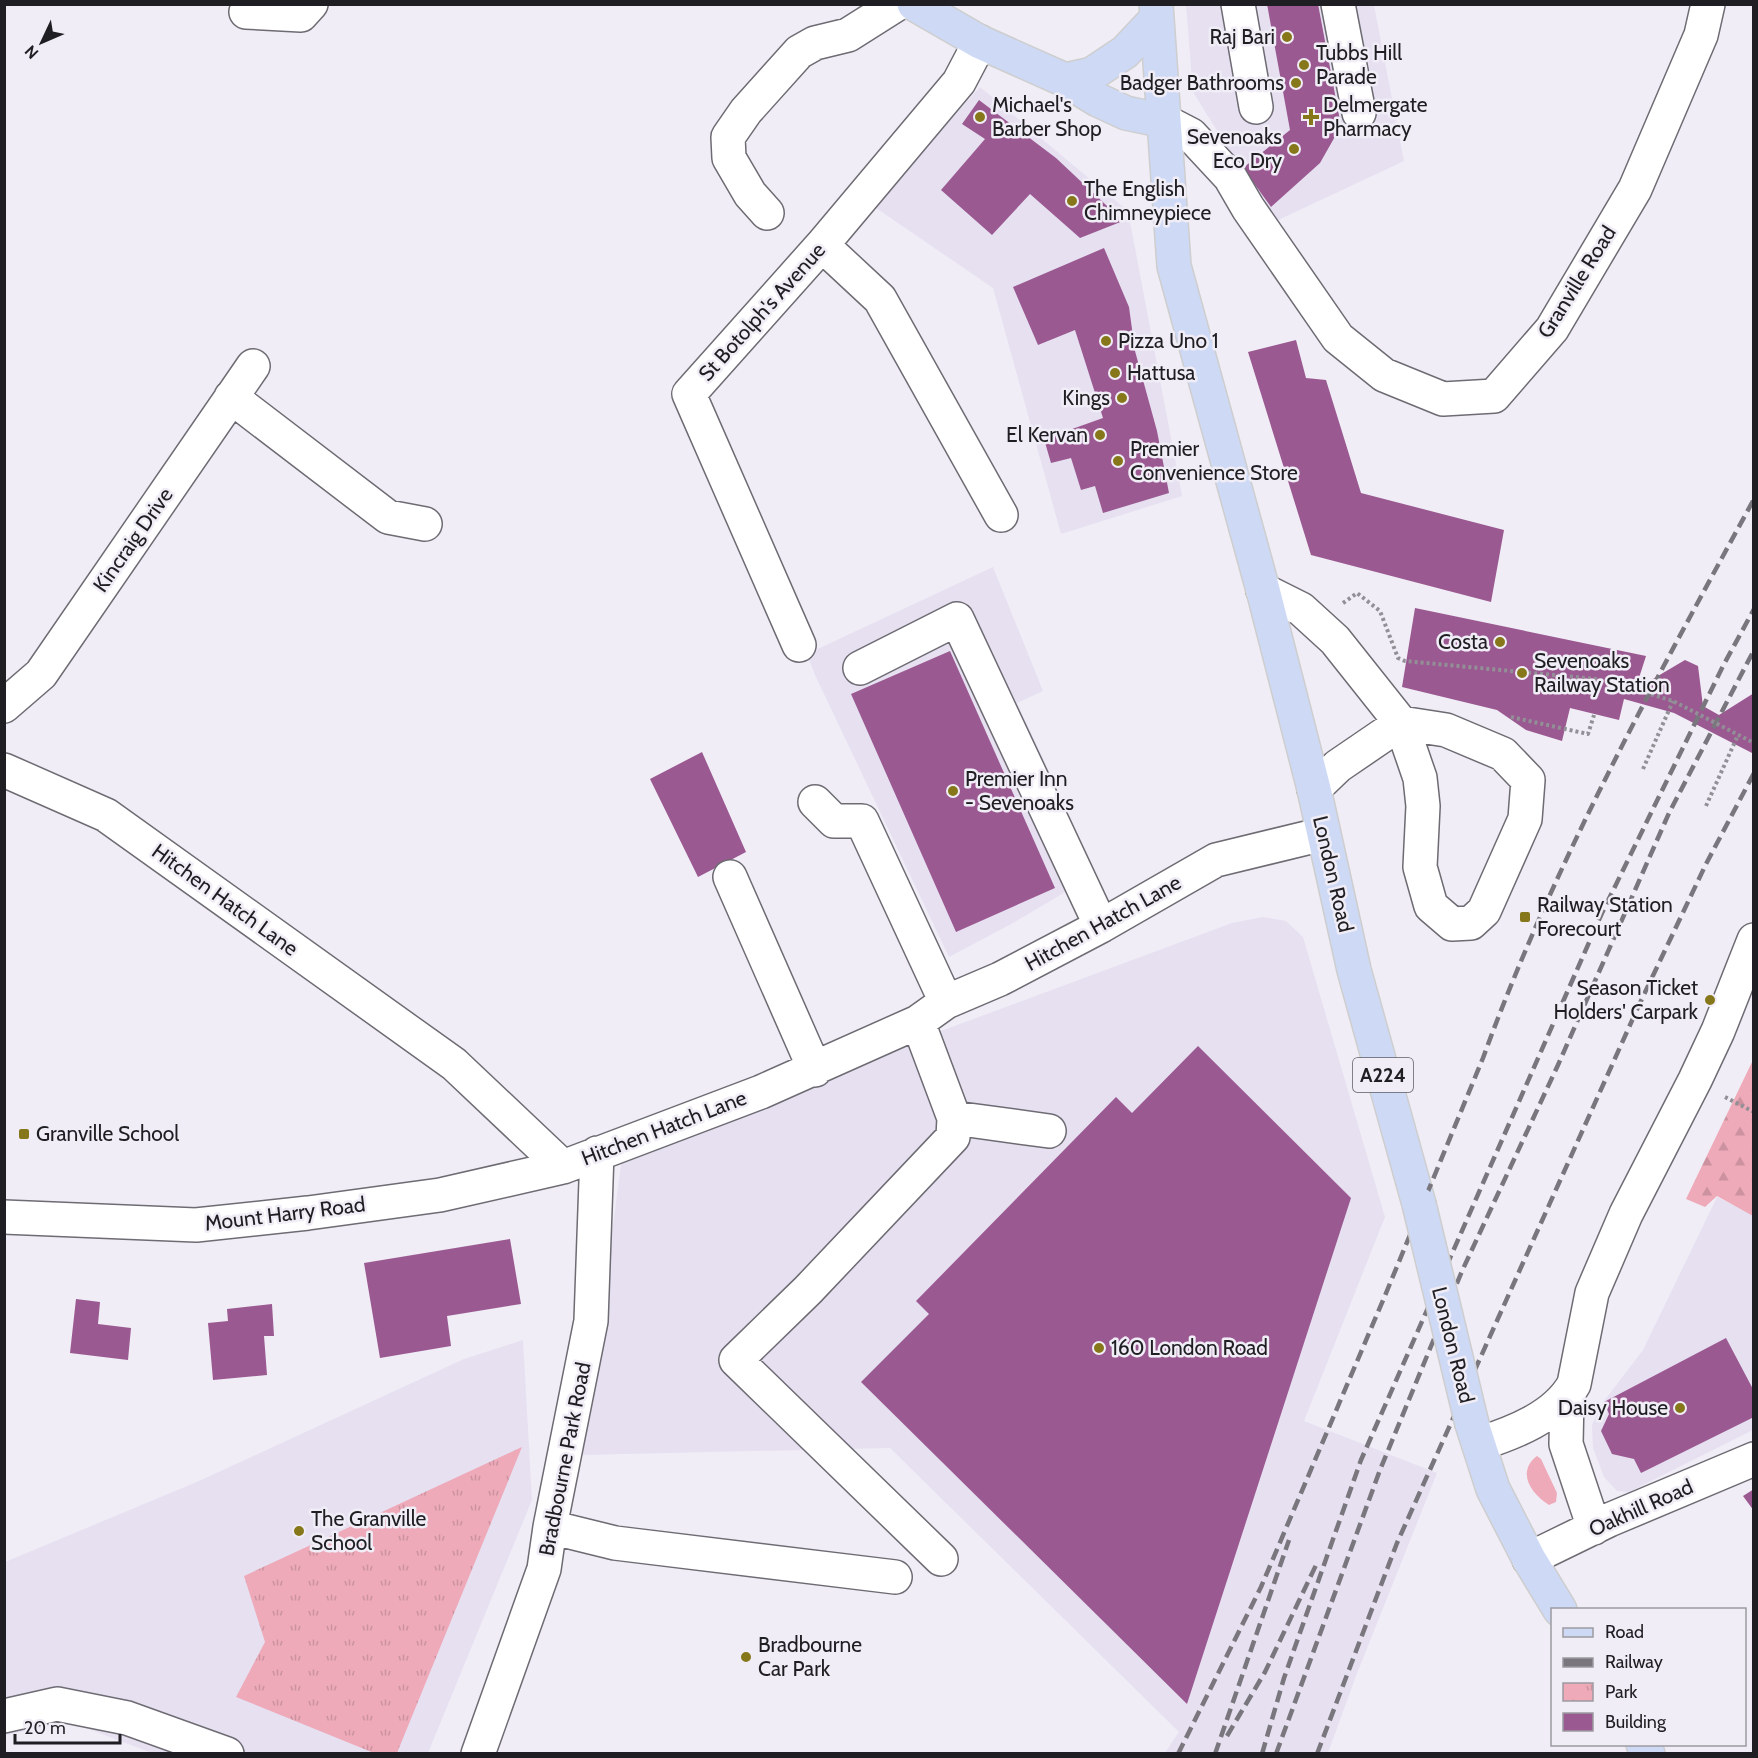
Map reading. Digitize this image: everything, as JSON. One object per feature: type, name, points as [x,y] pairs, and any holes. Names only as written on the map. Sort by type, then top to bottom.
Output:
[{"type":"main road","points":[[914,4],[980,42],[1065,80],[1098,100],[1126,113],[1164,121]]},
{"type":"main road","points":[[1065,80],[1092,74],[1125,52],[1157,11]]},
{"type":"main road","name":"A224","points":[[1157,11],[1164,121]]},
{"type":"main road","name":"London Road","points":[[1164,121],[1174,266],[1263,590],[1314,789],[1354,970],[1419,1204],[1475,1434],[1494,1489],[1529,1559],[1559,1608]]},
{"type":"street","points":[[246,12],[301,15],[311,4]]},
{"type":"street","points":[[767,213],[750,194],[729,158],[728,137],[746,111],[799,52],[815,43],[848,35],[897,4]]},
{"type":"street","points":[[1238,4],[1256,107]]},
{"type":"street","points":[[1338,4],[1359,113]]},
{"type":"street","name":"Granville Road","points":[[1164,121],[1191,135],[1230,177],[1248,208],[1338,338],[1384,375],[1443,399],[1494,396],[1552,329],[1635,189],[1701,35],[1708,4]]},
{"type":"street","name":"St Botolph's Avenue","points":[[799,645],[689,394],[822,245],[959,82],[980,42]]},
{"type":"street","points":[[822,245],[880,299],[1001,515]]},
{"type":"street","name":"Kincraig Drive","points":[[4,706],[41,674],[253,366]]},
{"type":"street","points":[[231,397],[388,517],[425,524]]},
{"type":"street","points":[[1263,590],[1301,609],[1335,640],[1401,723],[1420,778],[1424,806],[1420,867],[1431,906],[1452,924],[1471,923],[1485,911],[1525,819],[1528,780],[1503,754],[1446,730],[1401,723],[1338,766],[1314,789]]},
{"type":"street","points":[[860,668],[957,619],[1101,926]]},
{"type":"street","name":"Hitchen Hatch Lane","points":[[4,770],[106,815],[454,1064],[563,1167],[761,1092],[918,1022],[946,1002],[1000,979],[1101,926],[1216,860],[1323,834]]},
{"type":"street","points":[[815,802],[834,821],[862,821],[946,1002]]},
{"type":"street","points":[[730,877],[814,1070]]},
{"type":"street","points":[[1475,1434],[1513,1432],[1567,1397],[1574,1384],[1592,1293],[1626,1214],[1714,1041],[1754,940]]},
{"type":"street","points":[[918,1022],[954,1118],[954,1137],[808,1290],[736,1360],[941,1559]]},
{"type":"street","points":[[954,1118],[1049,1131]]},
{"type":"street","name":"Bradbourne Park Road","points":[[478,1754],[544,1569],[550,1527],[591,1321],[597,1153]]},
{"type":"street","name":"Mount Harry Road","points":[[4,1217],[196,1225],[440,1195],[563,1167]]},
{"type":"street","points":[[1567,1397],[1566,1444],[1594,1528]]},
{"type":"street","name":"Oakhill Road","points":[[1529,1559],[1594,1528],[1754,1459]]},
{"type":"street","points":[[550,1527],[615,1543],[895,1577]]},
{"type":"street","points":[[4,1716],[57,1704],[127,1718],[227,1754]]},
{"type":"path","points":[[1350,612],[1343,603],[1357,593],[1380,611],[1398,658],[1405,661],[1596,679],[1673,701],[1754,743]]},
{"type":"path","points":[[1643,769],[1673,701]]},
{"type":"path","points":[[1506,716],[1588,734],[1594,715]]},
{"type":"path","points":[[1706,806],[1738,735]]},
{"type":"path","points":[[1733,1102],[1754,1112]]},
{"type":"shaded area","points":[[1186,5],[1374,5],[1404,161],[1274,222],[1193,92]]},
{"type":"shaded area","points":[[980,87],[1128,211],[1182,496],[1061,534],[993,288],[873,206]]},
{"type":"shaded area","points":[[993,567],[1043,691],[1017,703],[1055,784],[1056,798],[1094,875],[1013,923],[949,957],[807,654]]},
{"type":"shaded area","points":[[1263,917],[1286,921],[1303,937],[1385,1217],[1304,1421],[1437,1473],[1356,1676],[1328,1753],[1165,1753],[1179,1732],[890,1448],[583,1455],[623,1149],[1232,923]]},
{"type":"shaded area","points":[[1717,1197],[1753,1215],[1753,1430],[1629,1492],[1617,1491],[1604,1477],[1593,1448],[1592,1425],[1601,1405],[1643,1350]]},
{"type":"shaded area","name":"The Granville School","points":[[523,1340],[532,1500],[428,1753],[152,1753],[70,1722],[5,1735],[5,1562],[199,1481],[464,1359]]},
{"type":"green space","points":[[1753,1060],[1754,1216],[1717,1196],[1705,1207],[1686,1199]]},
{"type":"green space","points":[[522,1447],[397,1753],[374,1753],[236,1697],[265,1642],[244,1576]]},
{"type":"green space","points":[[1537,1456],[1541,1459],[1557,1493],[1556,1502],[1549,1505],[1537,1495],[1528,1482],[1527,1469]]},
{"type":"building","name":"Tubbs Hill Parade","points":[[1267,4],[1318,4],[1341,126],[1320,163],[1271,207],[1243,168],[1290,130]]},
{"type":"building","points":[[979,100],[1056,158],[1123,221],[1080,238],[1030,194],[992,235],[941,190],[985,139],[962,124]]},
{"type":"building","points":[[1104,248],[1129,307],[1135,351],[1157,431],[1169,493],[1103,513],[1095,486],[1081,490],[1071,458],[1051,463],[1044,439],[1103,418],[1075,330],[1038,345],[1013,287]]},
{"type":"building","points":[[1296,340],[1306,378],[1326,380],[1361,493],[1504,530],[1491,602],[1311,555],[1248,352]]},
{"type":"building","name":"Sevenoaks Railway Station","points":[[1415,608],[1646,656],[1638,681],[1646,683],[1685,660],[1698,666],[1703,706],[1719,715],[1754,693],[1754,754],[1674,713],[1624,699],[1619,720],[1570,708],[1562,741],[1526,730],[1497,710],[1402,687]]},
{"type":"building","name":"Premier Inn - Sevenoaks","points":[[950,651],[1055,888],[956,932],[851,694]]},
{"type":"building","points":[[702,752],[746,852],[698,877],[650,779]]},
{"type":"building","name":"160 London Road","points":[[1198,1046],[1351,1198],[1187,1704],[861,1382],[929,1314],[916,1301],[1116,1097],[1132,1113]]},
{"type":"building","points":[[510,1239],[521,1304],[447,1316],[451,1346],[380,1358],[364,1263]]},
{"type":"building","points":[[76,1299],[100,1302],[98,1324],[131,1328],[128,1360],[70,1353]]},
{"type":"building","points":[[272,1304],[274,1336],[264,1336],[267,1375],[213,1380],[208,1323],[228,1321],[227,1309]]},
{"type":"building","name":"Daisy House","points":[[1726,1338],[1754,1391],[1754,1417],[1641,1473],[1634,1459],[1612,1454],[1601,1431],[1609,1414],[1604,1402]]},
{"type":"building","points":[[1754,1489],[1754,1511],[1743,1496]]},
{"type":"railway","points":[[1178,1754],[1261,1587],[1384,1298],[1541,914],[1643,704],[1754,499]]},
{"type":"railway","points":[[1262,1754],[1284,1678],[1361,1460],[1602,913],[1723,666],[1754,609]]},
{"type":"railway","points":[[1276,1754],[1380,1470],[1462,1271],[1558,1065],[1669,813],[1754,650]]},
{"type":"railway","points":[[1317,1754],[1397,1543],[1639,1005],[1706,864],[1754,773]]},
{"type":"railway","points":[[1215,1754],[1289,1540]]},
{"type":"railway","points":[[1227,1736],[1265,1672],[1317,1563]]},
{"type":"place","name":"Raj Bari","points":[[1287,37]]},
{"type":"place","name":"Tubbs Hill Parade","points":[[1304,65]]},
{"type":"place","name":"Badger Bathrooms","points":[[1296,83]]},
{"type":"place","name":"Michael's Barber Shop","points":[[980,117]]},
{"type":"place","name":"Delmergate Pharmacy","points":[[1311,117]]},
{"type":"place","name":"Sevenoaks Eco Dry","points":[[1294,149]]},
{"type":"place","name":"The English Chimneypiece","points":[[1072,201]]},
{"type":"place","name":"Pizza Uno 1","points":[[1106,341]]},
{"type":"place","name":"Hattusa","points":[[1115,373]]},
{"type":"place","name":"Kings","points":[[1122,398]]},
{"type":"place","name":"El Kervan","points":[[1100,435]]},
{"type":"place","name":"Premier Convenience Store","points":[[1118,461]]},
{"type":"place","name":"Costa","points":[[1500,642]]},
{"type":"place","name":"Sevenoaks Railway Station","points":[[1522,673]]},
{"type":"place","name":"Premier Inn - Sevenoaks","points":[[953,791]]},
{"type":"place","name":"Railway Station Forecourt","points":[[1525,917]]},
{"type":"place","name":"Season Ticket Holders' Carpark","points":[[1710,1000]]},
{"type":"place","name":"Granville School","points":[[24,1134]]},
{"type":"place","name":"160 London Road","points":[[1099,1348]]},
{"type":"place","name":"Daisy House","points":[[1680,1408]]},
{"type":"place","name":"The Granville School","points":[[299,1531]]},
{"type":"place","name":"Bradbourne Car Park","points":[[746,1657]]}]
